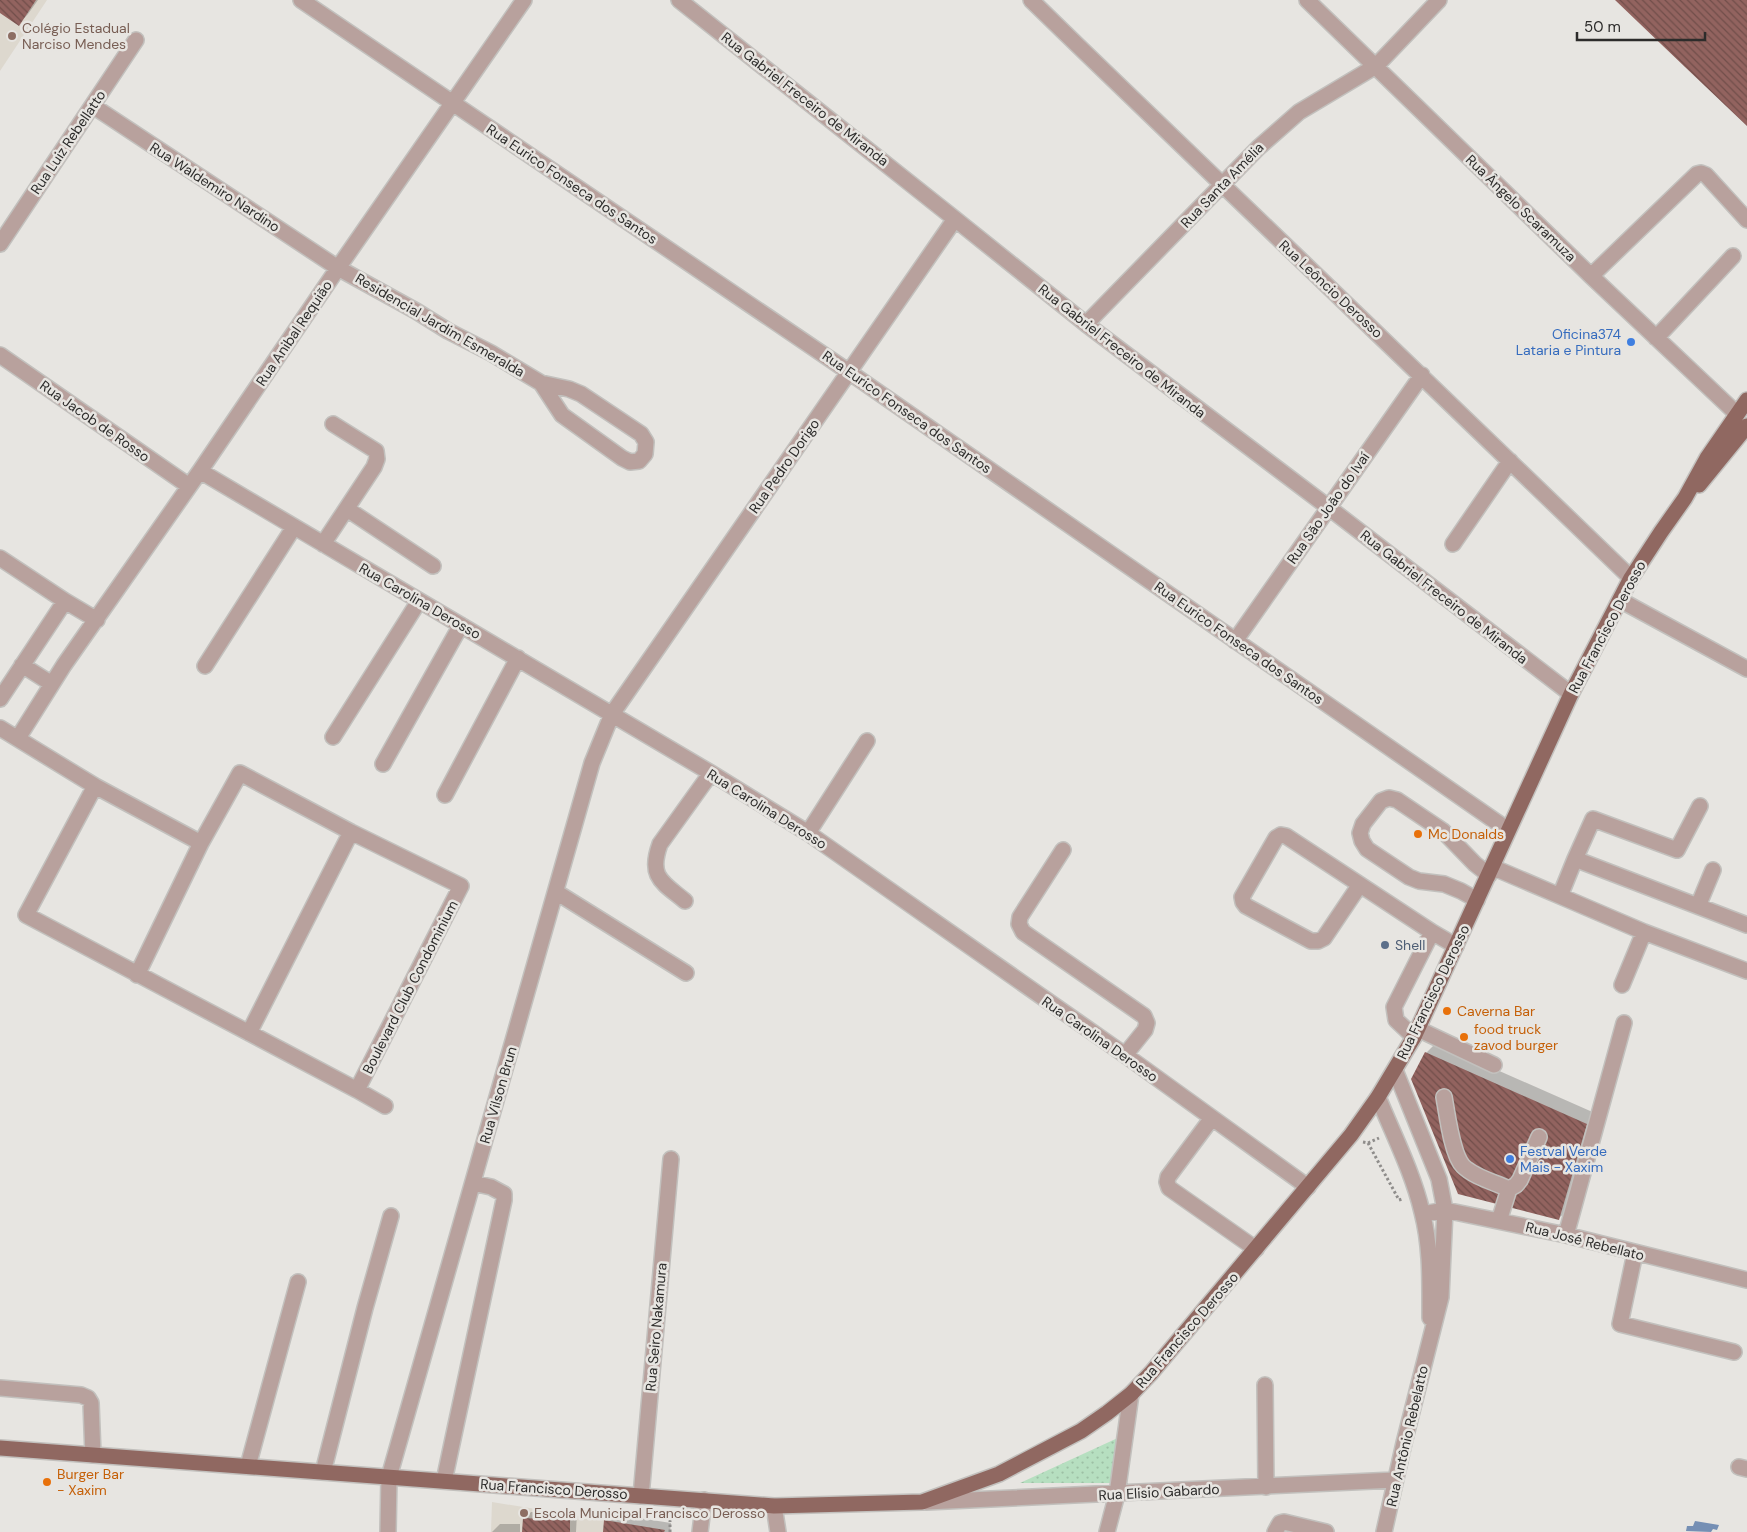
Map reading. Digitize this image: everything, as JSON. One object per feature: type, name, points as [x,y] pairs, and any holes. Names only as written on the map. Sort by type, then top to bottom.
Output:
[{"type":"main road","name":"Rua Francisco Derosso","points":[[0,1448],[774,1506],[922,1502],[998,1474],[1081,1431],[1131,1394],[1151,1373],[1351,1135],[1378,1097],[1416,1033],[1571,694],[1631,578],[1685,498],[1707,458],[1747,400]]},
{"type":"main road","name":"Rua Francisco Derosso","points":[[1685,498],[1717,464],[1747,426]]},
{"type":"street","name":"Rua Eurico Fonseca dos Santos","points":[[301,0],[849,372],[1508,830]]},
{"type":"street","name":"Rua Anibal Requião","points":[[52,684],[524,0]]},
{"type":"street","name":"Rua Gabriel Freceiro de Miranda","points":[[679,0],[1086,324],[1571,694]]},
{"type":"street","name":"Rua Leôncio Derosso","points":[[1031,0],[1631,578]]},
{"type":"street","name":"Rua Ângelo Scaramuza","points":[[1307,0],[1736,414]]},
{"type":"street","name":"Rua Santa Amélia","points":[[1086,324],[1258,148],[1299,112],[1376,66],[1439,0]]},
{"type":"street","name":"Rua Luiz Rebellatto","points":[[0,244],[136,40]]},
{"type":"street","name":"Rua Waldemiro Nardino","points":[[93,106],[338,268]]},
{"type":"street","points":[[1591,276],[1697,174],[1706,175],[1747,220]]},
{"type":"street","name":"Rua Pedro Dorigo","points":[[612,714],[956,219]]},
{"type":"street","points":[[1656,338],[1733,256]]},
{"type":"street","name":"Residencial Jardim Esmeralda","points":[[338,268],[541,383],[581,394],[641,434],[646,442],[645,454],[638,461],[630,462],[622,458],[562,416],[541,383]]},
{"type":"street","name":"Rua Jacob de Rosso","points":[[0,355],[189,486]]},
{"type":"street","name":"Rua São João do Ivaí","points":[[1235,641],[1422,375]]},
{"type":"street","points":[[324,544],[378,459],[376,451],[333,424]]},
{"type":"street","points":[[1453,544],[1510,461]]},
{"type":"street","name":"Rua Carolina Derosso","points":[[200,471],[518,658],[808,833],[1308,1187]]},
{"type":"street","points":[[347,508],[433,566]]},
{"type":"street","points":[[205,666],[294,527]]},
{"type":"street","points":[[0,558],[97,620]]},
{"type":"street","points":[[333,737],[419,600]]},
{"type":"street","points":[[1620,600],[1747,669]]},
{"type":"street","points":[[0,699],[65,601]]},
{"type":"street","points":[[383,764],[461,625]]},
{"type":"street","points":[[445,795],[518,658]]},
{"type":"street","points":[[18,738],[52,684],[22,666]]},
{"type":"street","name":"Rua Vilson Brun","points":[[388,1532],[389,1477],[592,763],[612,714]]},
{"type":"street","points":[[0,728],[96,786],[202,842]]},
{"type":"street","points":[[808,833],[866,742]]},
{"type":"street","points":[[685,901],[659,879],[656,872],[656,854],[660,844],[711,773]]},
{"type":"street","name":"Boulevard Club Condominium","points":[[137,975],[202,842],[240,774],[351,832],[461,886],[357,1090]]},
{"type":"street","name":"Boulevard Club Condominium","points":[[96,786],[26,915],[385,1106]]},
{"type":"street","points":[[1477,900],[1444,884],[1419,881],[1410,877],[1367,849],[1360,833],[1363,824],[1381,801],[1389,798],[1398,800],[1443,831],[1475,864],[1490,871],[1560,896],[1644,932],[1747,971]]},
{"type":"street","points":[[1560,896],[1593,819],[1677,850],[1700,806]]},
{"type":"street","points":[[249,1033],[351,832]]},
{"type":"street","points":[[1359,886],[1324,938],[1318,941],[1311,941],[1246,906],[1242,897],[1276,838],[1281,835],[1286,836],[1359,886],[1456,946]]},
{"type":"street","points":[[1063,850],[1020,916],[1019,924],[1023,932],[1144,1016],[1147,1023],[1145,1030],[1124,1055]]},
{"type":"street","points":[[1575,859],[1747,925]]},
{"type":"street","points":[[1698,906],[1713,870]]},
{"type":"street","points":[[556,892],[686,973]]},
{"type":"street","points":[[1432,932],[1394,1007],[1396,1020],[1416,1033],[1494,1065]]},
{"type":"street","points":[[1622,985],[1644,932]]},
{"type":"street","points":[[1566,1235],[1624,1023]]},
{"type":"street","name":"Rua Antônio Rebelatto","points":[[1384,1532],[1395,1480],[1441,1296],[1446,1210],[1439,1179],[1395,1070]]},
{"type":"street","name":"Rua Antônio Rebelatto","points":[[1378,1097],[1417,1193],[1423,1214],[1429,1262],[1429,1340]]},
{"type":"street","points":[[1444,1098],[1456,1154],[1461,1165],[1471,1173],[1508,1189]]},
{"type":"street","points":[[1212,1118],[1168,1177],[1169,1188],[1256,1249]]},
{"type":"street","points":[[1499,1220],[1508,1189],[1516,1185],[1520,1180],[1539,1137]]},
{"type":"street","name":"Rua Seiro Nakamura","points":[[641,1496],[671,1159]]},
{"type":"street","points":[[444,1481],[504,1200],[504,1194],[500,1191],[473,1183]]},
{"type":"street","name":"Rua José Rebellato","points":[[1423,1214],[1446,1210],[1499,1220],[1747,1280]]},
{"type":"street","points":[[323,1472],[364,1308],[391,1216]]},
{"type":"street","points":[[1635,1253],[1620,1324],[1734,1352]]},
{"type":"street","points":[[248,1466],[298,1282]]},
{"type":"street","points":[[1265,1385],[1266,1486]]},
{"type":"street","points":[[0,1388],[81,1395],[88,1398],[91,1403],[93,1455]]},
{"type":"street","points":[[1107,1532],[1117,1494],[1131,1394]]},
{"type":"street","name":"Rua Elisio Gabardo","points":[[922,1502],[1395,1480]]},
{"type":"street","points":[[700,1532],[704,1500]]},
{"type":"street","points":[[774,1506],[778,1532]]},
{"type":"street","points":[[1275,1532],[1280,1523],[1284,1522],[1326,1532]]},
{"type":"path","points":[[1351,1135],[1361,1143],[1365,1141],[1368,1143],[1399,1200],[1417,1193]]},
{"type":"path","points":[[670,1515],[670,1532]]},
{"type":"shaded area","name":"Colégio Estadual Narciso Mendes","points":[[0,0],[47,0],[0,71]]},
{"type":"shaded area","name":"Escola Municipal Francisco Derosso","points":[[492,1502],[665,1530],[665,1532],[491,1532]]},
{"type":"green space","points":[[1122,1436],[1112,1483],[1020,1483]]},
{"type":"water","points":[[1695,1521],[1719,1525],[1717,1530],[1713,1529],[1711,1532],[1686,1531],[1687,1526],[1693,1526]]},
{"type":"building","points":[[0,0],[36,0],[19,26],[0,13]]},
{"type":"building","points":[[1615,0],[1747,0],[1747,126],[1685,67]]},
{"type":"building","name":"Festval Verde Mais - Xaxim","points":[[1425,1052],[1587,1124],[1559,1220],[1458,1194],[1411,1079]]},
{"type":"building","points":[[523,1518],[570,1520],[570,1532],[522,1532]]},
{"type":"building","points":[[604,1520],[665,1530],[664,1532],[603,1532]]},
{"type":"place","name":"Colégio Estadual Narciso Mendes","points":[[12,36]]},
{"type":"place","name":"Oficina374 Lataria e Pintura","points":[[1631,342]]},
{"type":"place","name":"Mc Donalds","points":[[1418,834]]},
{"type":"place","name":"Shell","points":[[1385,945]]},
{"type":"place","name":"Caverna Bar","points":[[1447,1011]]},
{"type":"place","name":"food truck zavod burger","points":[[1464,1037]]},
{"type":"place","name":"Festval Verde Mais - Xaxim","points":[[1510,1159]]},
{"type":"place","name":"Burger Bar - Xaxim","points":[[47,1482]]},
{"type":"place","name":"Escola Municipal Francisco Derosso","points":[[524,1513]]}]
